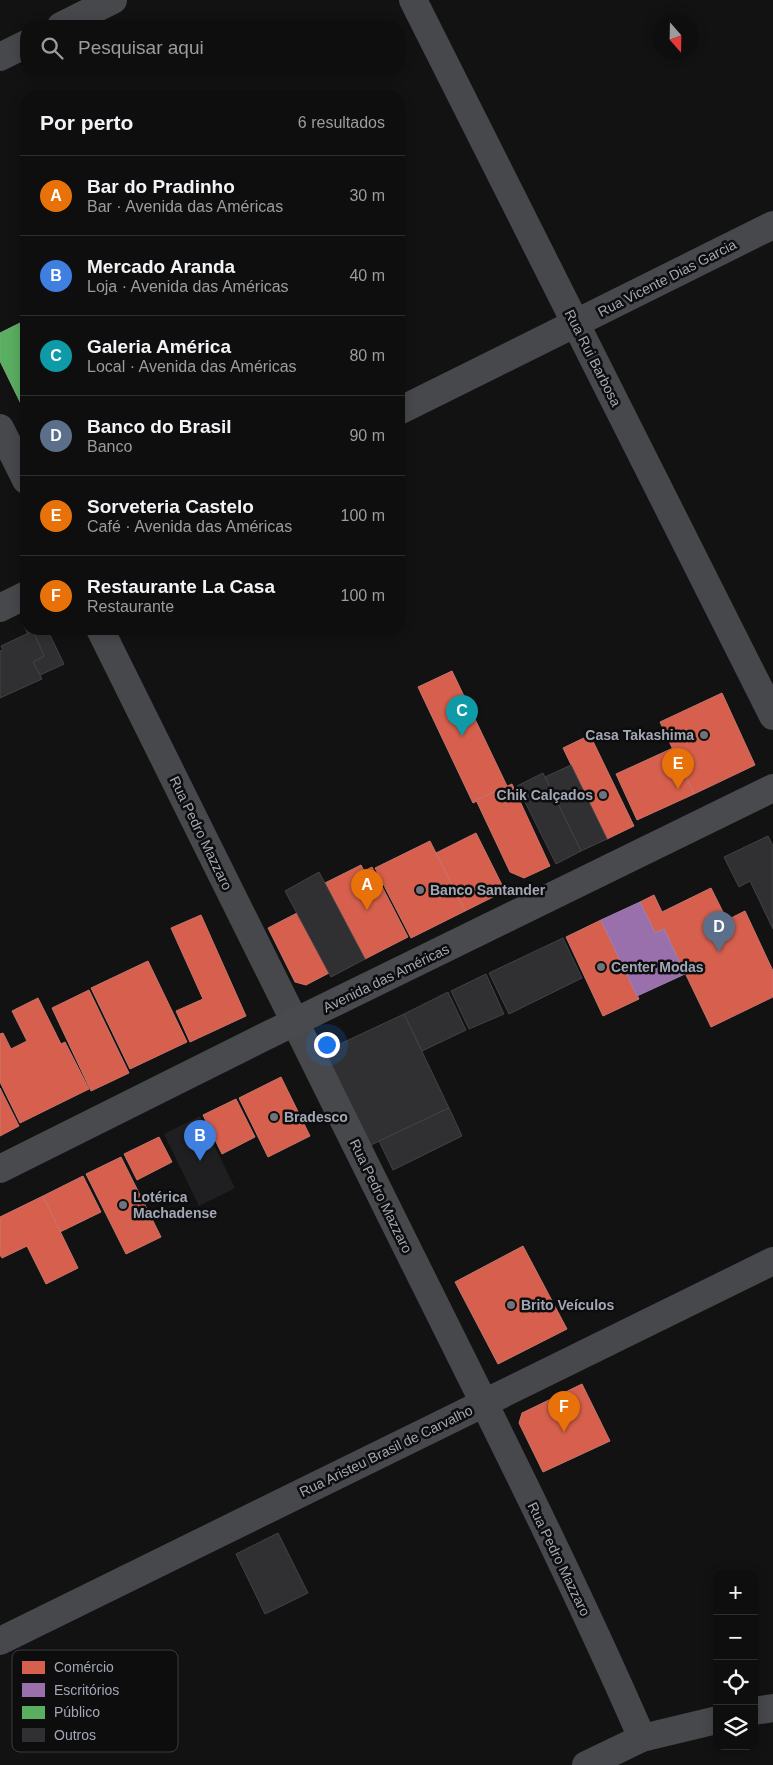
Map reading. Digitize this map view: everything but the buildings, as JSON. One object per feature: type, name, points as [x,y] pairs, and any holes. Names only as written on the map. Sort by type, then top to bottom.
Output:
[{"type":"main road","name":"Avenida das Américas","points":[[0,1169],[773,788]]},
{"type":"street","points":[[73,20],[113,0]]},
{"type":"street","name":"Rua Rui Barbosa","points":[[414,0],[773,716]]},
{"type":"street","points":[[0,57],[20,47]]},
{"type":"street","name":"Rua Vicente Dias Garcia","points":[[405,408],[773,225]]},
{"type":"street","points":[[0,428],[20,468]]},
{"type":"street","points":[[0,608],[20,598]]},
{"type":"street","name":"Rua Pedro Mazzaro","points":[[103,635],[484,1403],[606,1658],[642,1738]]},
{"type":"street","name":"Rua Aristeu Brasil de Carvalho","points":[[0,1640],[773,1261]]},
{"type":"street","points":[[758,1711],[773,1708]]},
{"type":"street","points":[[586,1765],[642,1738],[713,1721]]},
{"type":"shaded area","points":[[200,1116],[235,1188],[199,1206],[164,1134]]},
{"type":"place","name":"Casa Takashima","points":[[704,735]]},
{"type":"place","name":"Galeria América","points":[[462,736]]},
{"type":"place","name":"Sorveteria Castelo","points":[[678,789]]},
{"type":"place","name":"Chik Calçados","points":[[603,795]]},
{"type":"place","name":"Banco Santander","points":[[420,890]]},
{"type":"place","name":"Bar do Pradinho","points":[[367,910]]},
{"type":"place","name":"Banco do Brasil","points":[[719,952]]},
{"type":"place","name":"Center Modas","points":[[601,967]]},
{"type":"place","name":"Bradesco","points":[[274,1117]]},
{"type":"place","name":"Mercado Aranda","points":[[200,1161]]},
{"type":"place","name":"Lotérica Machadense","points":[[123,1205]]},
{"type":"place","name":"Brito Veículos","points":[[511,1305]]},
{"type":"place","name":"Restaurante La Casa","points":[[564,1432]]}]
